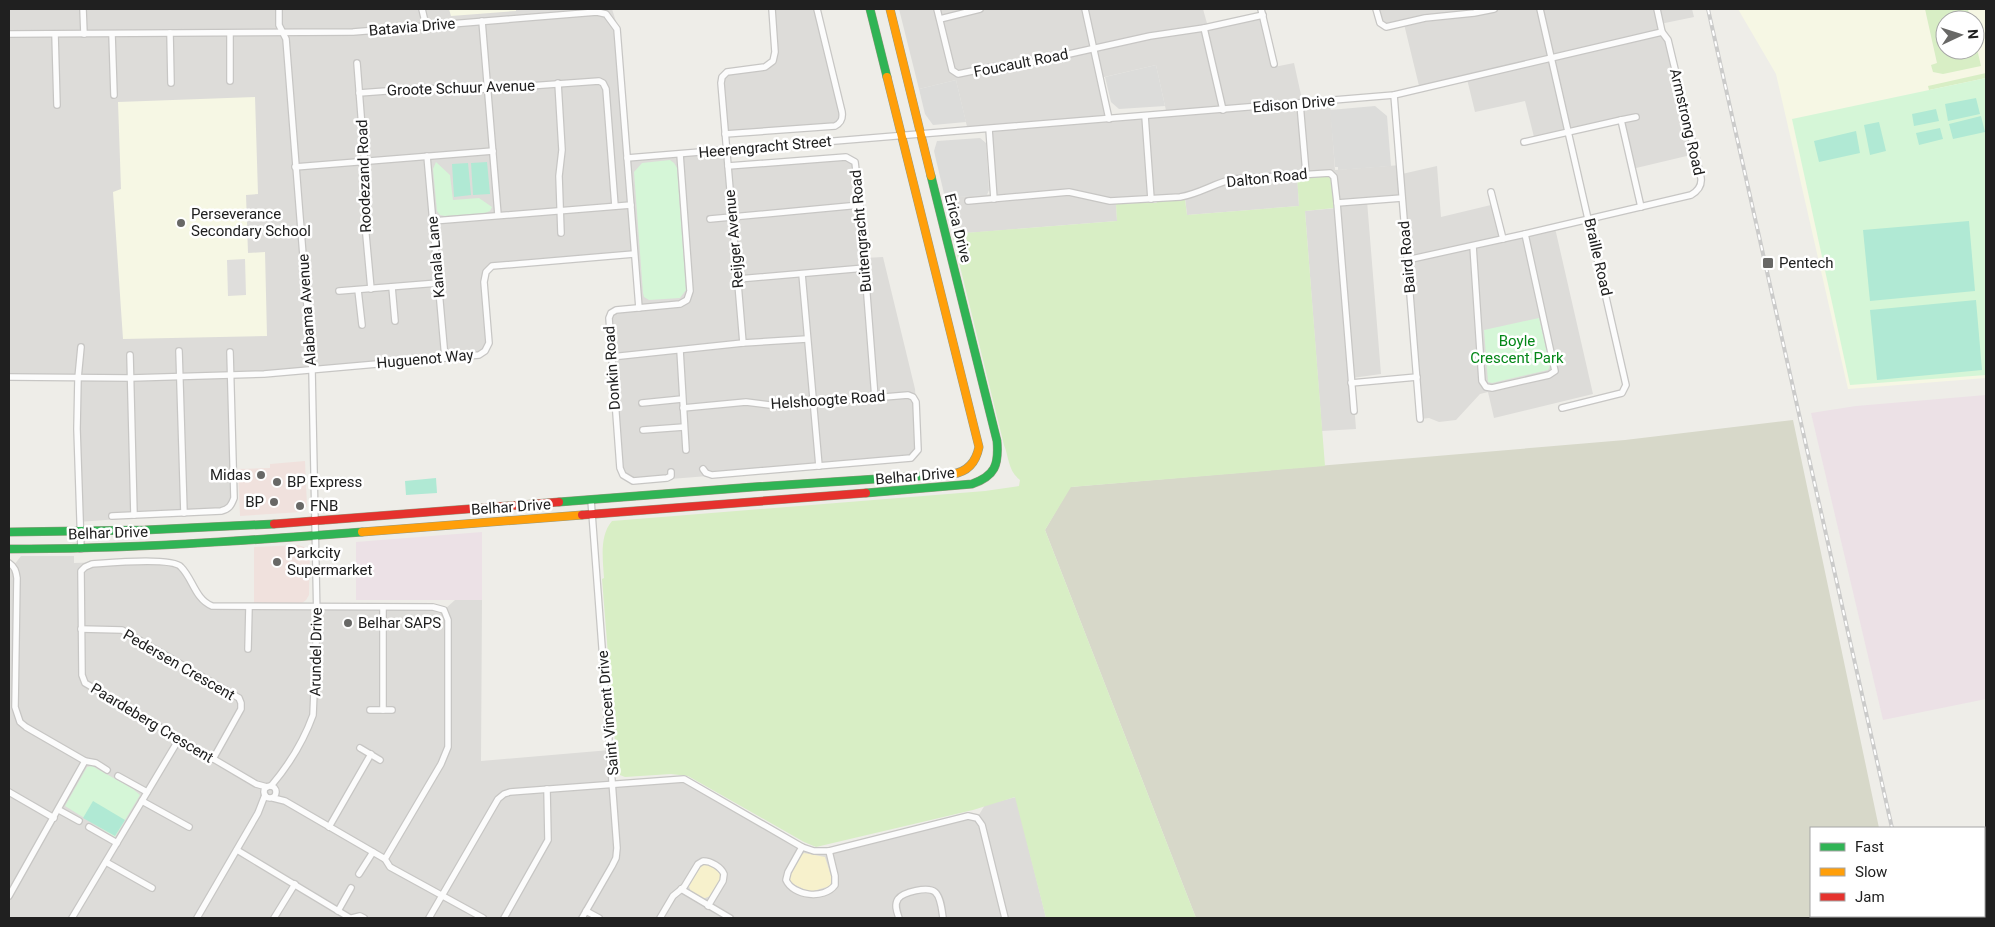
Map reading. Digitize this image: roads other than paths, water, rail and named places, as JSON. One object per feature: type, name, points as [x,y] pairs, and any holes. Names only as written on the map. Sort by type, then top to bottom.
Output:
[{"type":"main road","name":"Erica Drive","points":[[870,9],[979,447]]},
{"type":"main road","name":"Erica Drive","points":[[890,9],[992,422],[998,454]]},
{"type":"main road","name":"Belhar Drive","points":[[9,532],[205,529],[955,474],[972,466],[979,447]]},
{"type":"main road","name":"Belhar Drive","points":[[9,549],[81,549],[179,545],[315,536],[976,484],[986,480],[996,464],[998,454]]},
{"type":"street","points":[[83,9],[84,34]]},
{"type":"street","name":"Alabama Avenue","points":[[279,9],[279,26],[286,40],[312,370],[315,522]]},
{"type":"street","points":[[422,9],[426,26]]},
{"type":"street","name":"Reijger Avenue","points":[[743,343],[722,77],[730,71],[765,67],[773,61],[775,52],[772,9]]},
{"type":"street","points":[[725,134],[835,126],[840,123],[842,112],[817,9]]},
{"type":"street","name":"Foucault Road","points":[[937,9],[952,70],[956,74],[1033,62],[1094,48]]},
{"type":"street","points":[[940,18],[980,9]]},
{"type":"street","points":[[1084,9],[1109,119]]},
{"type":"street","points":[[1376,9],[1380,23],[1386,27],[1425,18],[1494,9]]},
{"type":"street","name":"Braille Road","points":[[1540,9],[1626,385],[1622,393],[1562,408]]},
{"type":"street","points":[[1657,9],[1662,32]]},
{"type":"street","name":"Batavia Drive","points":[[9,34],[353,32],[607,11],[617,29],[639,308]]},
{"type":"street","points":[[1094,48],[1150,36],[1204,28],[1262,12],[1274,64]]},
{"type":"street","points":[[482,21],[498,216]]},
{"type":"street","points":[[1204,28],[1223,110]]},
{"type":"street","name":"Edison Drive","points":[[920,134],[1394,96],[1662,32]]},
{"type":"street","name":"Armstrong Road","points":[[1407,260],[1691,195],[1699,189],[1702,181],[1668,40],[1662,32]]},
{"type":"street","points":[[230,33],[230,82]]},
{"type":"street","points":[[56,34],[57,105]]},
{"type":"street","points":[[112,34],[114,94]]},
{"type":"street","points":[[170,34],[171,83]]},
{"type":"street","name":"Roodezand Road","points":[[357,62],[368,201],[365,224],[371,288]]},
{"type":"street","name":"Groote Schuur Avenue","points":[[360,93],[427,88],[450,91],[592,80],[604,83],[615,206]]},
{"type":"street","points":[[558,83],[562,150],[559,176],[561,233]]},
{"type":"street","name":"Baird Road","points":[[1394,96],[1420,419]]},
{"type":"street","points":[[1300,104],[1306,173]]},
{"type":"street","points":[[1145,116],[1152,199]]},
{"type":"street","points":[[1524,142],[1636,117]]},
{"type":"street","points":[[1621,120],[1641,207]]},
{"type":"street","points":[[989,129],[994,198]]},
{"type":"street","name":"Heerengracht Street","points":[[627,158],[920,134]]},
{"type":"street","points":[[296,167],[493,151]]},
{"type":"street","name":"Donkin Road","points":[[671,472],[670,477],[667,478],[632,481],[622,475],[611,357],[610,314],[616,310],[680,304],[686,300],[690,292],[680,154]]},
{"type":"street","name":"Kanala Lane","points":[[427,156],[445,358]]},
{"type":"street","name":"Buitengracht Road","points":[[728,166],[849,157],[855,163],[875,398]]},
{"type":"street","name":"Dalton Road","points":[[968,201],[1069,192],[1110,201],[1152,199],[1190,195],[1220,182],[1233,179],[1306,173],[1326,172],[1332,174],[1337,203],[1354,411]]},
{"type":"street","points":[[1491,192],[1503,239]]},
{"type":"street","points":[[1337,203],[1402,198]]},
{"type":"street","points":[[433,221],[631,205]]},
{"type":"street","points":[[710,219],[860,205]]},
{"type":"street","points":[[1473,246],[1482,381],[1486,387],[1492,388],[1549,375],[1555,371],[1525,234]]},
{"type":"street","name":"Huguenot Way","points":[[9,377],[131,378],[231,375],[312,370],[479,355],[488,347],[484,275],[492,266],[634,254]]},
{"type":"street","points":[[738,279],[865,268]]},
{"type":"street","points":[[802,274],[819,466]]},
{"type":"street","points":[[339,291],[438,283]]},
{"type":"street","points":[[392,287],[395,321]]},
{"type":"street","points":[[358,290],[362,325]]},
{"type":"street","points":[[611,357],[743,343],[807,339]]},
{"type":"street","points":[[81,347],[78,378],[81,549]]},
{"type":"street","points":[[680,350],[686,450]]},
{"type":"street","points":[[180,351],[184,513]]},
{"type":"street","points":[[112,516],[221,511],[228,509],[234,498],[230,352]]},
{"type":"street","points":[[130,355],[134,515]]},
{"type":"street","points":[[1352,383],[1417,377]]},
{"type":"street","name":"Helshoogte Road","points":[[683,408],[746,402],[778,406],[908,395],[913,397],[916,402],[918,448],[915,455]]},
{"type":"street","points":[[642,403],[682,399]]},
{"type":"street","points":[[643,430],[684,427]]},
{"type":"street","name":"Belhar Drive","points":[[702,469],[712,476],[908,459],[915,455]]},
{"type":"street","name":"Saint Vincent Drive","points":[[582,918],[616,858],[617,848],[614,784],[591,500]]},
{"type":"street","name":"Arundel Drive","points":[[197,918],[310,725],[313,715],[315,704],[315,522]]},
{"type":"street","name":"Paardeberg Crescent","points":[[270,792],[85,683],[82,675],[81,571],[85,567],[92,564],[164,561],[176,563],[183,569],[202,600],[206,604],[218,606],[440,608],[446,614],[448,628],[448,747],[446,756],[385,859]]},
{"type":"street","points":[[9,563],[16,570],[15,695],[17,715],[20,722],[85,761],[108,770]]},
{"type":"street","points":[[248,649],[249,607]]},
{"type":"street","points":[[383,607],[383,710]]},
{"type":"street","name":"Pedersen Crescent","points":[[82,629],[122,630],[239,698],[242,703],[241,709],[213,759]]},
{"type":"street","points":[[370,710],[392,710]]},
{"type":"street","points":[[72,918],[179,739]]},
{"type":"street","points":[[360,748],[380,760]]},
{"type":"street","points":[[329,826],[371,754]]},
{"type":"street","points":[[9,896],[85,761]]},
{"type":"street","points":[[118,776],[147,792]]},
{"type":"street","points":[[429,918],[498,799],[510,792],[684,779],[802,847],[814,851],[829,851],[972,816],[980,821],[982,826],[1006,918]]},
{"type":"street","points":[[504,918],[547,844],[549,835],[547,790]]},
{"type":"street","points":[[9,792],[54,818]]},
{"type":"street","points":[[270,792],[385,859],[388,866],[483,918]]},
{"type":"street","points":[[142,801],[189,827]]},
{"type":"street","points":[[59,810],[79,821]]},
{"type":"street","points":[[89,827],[117,843]]},
{"type":"street","points":[[802,847],[788,872],[786,880],[792,887],[808,894],[828,891],[835,885],[836,882],[829,851]]},
{"type":"street","points":[[237,850],[351,918],[360,916],[364,918]]},
{"type":"street","points":[[359,874],[373,852]]},
{"type":"street","points":[[106,862],[152,888]]},
{"type":"street","points":[[660,918],[673,896],[681,889],[698,864],[703,862],[711,863],[723,871],[724,878],[708,906]]},
{"type":"street","points":[[274,918],[294,884]]},
{"type":"street","points":[[338,911],[351,888]]},
{"type":"street","points":[[681,889],[730,918]]},
{"type":"street","points":[[899,918],[896,906],[900,897],[905,894],[928,889],[938,896],[944,918]]},
{"type":"street","points":[[586,911],[599,918]]},
{"type":"railway","points":[[1708,9],[1892,827]]},
{"type":"place","name":"Perseverance Secondary School","points":[[181,223]]},
{"type":"place","name":"Pentech","points":[[1768,263]]},
{"type":"place","name":"Midas","points":[[261,475]]},
{"type":"place","name":"BP Express","points":[[277,482]]},
{"type":"place","name":"BP","points":[[274,502]]},
{"type":"place","name":"FNB","points":[[300,506]]},
{"type":"place","name":"Parkcity Supermarket","points":[[277,562]]},
{"type":"place","name":"Belhar SAPS","points":[[348,623]]},
{"type":"park label","name":"Boyle Crescent Park","points":[[1517,350]]}]
